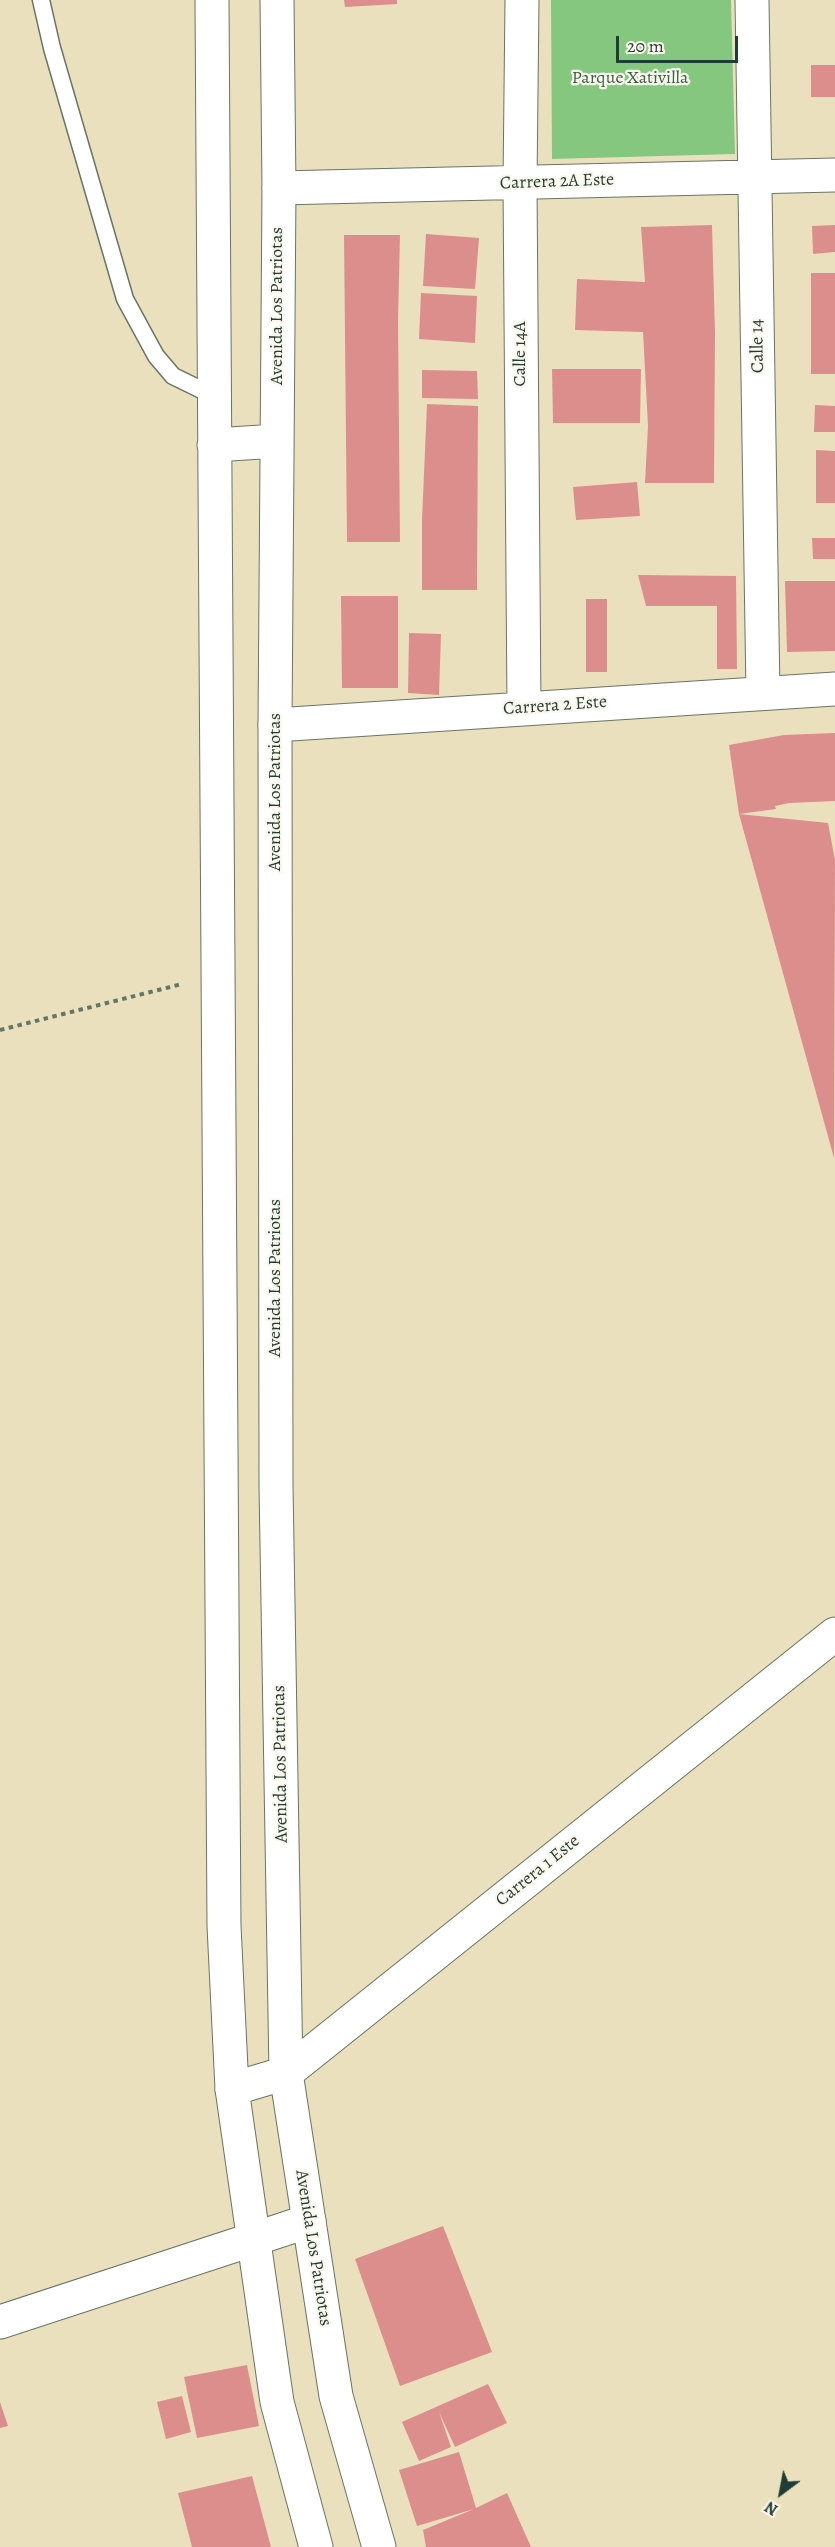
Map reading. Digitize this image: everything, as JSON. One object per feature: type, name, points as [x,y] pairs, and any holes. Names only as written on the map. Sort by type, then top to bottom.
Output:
[{"type":"main road","points":[[212,0],[223,1891],[232,2090],[277,2402],[316,2547]]},
{"type":"main road","name":"Avenida Los Patriotas","points":[[276,0],[279,188],[275,725],[276,1486],[286,2073],[336,2396],[379,2547]]},
{"type":"main road","name":"Calle 14A","points":[[522,0],[520,184],[524,709]]},
{"type":"main road","name":"Calle 14","points":[[753,0],[763,693]]},
{"type":"main road","name":"Carrera 2A Este","points":[[279,188],[835,175]]},
{"type":"main road","points":[[214,445],[277,441]]},
{"type":"main road","name":"Carrera 2 Este","points":[[275,725],[835,689]]},
{"type":"main road","name":"Carrera 1 Este","points":[[232,2090],[286,2073],[833,1638]]},
{"type":"main road","points":[[0,2322],[309,2222]]},
{"type":"lane","points":[[41,0],[52,48],[126,299],[156,356],[173,376],[214,396]]},
{"type":"path","points":[[0,1030],[218,975]]},
{"type":"green space","name":"Parque Xativilla","points":[[551,0],[731,0],[735,154],[552,159]]},
{"type":"building","points":[[344,0],[397,0],[397,4],[345,7]]},
{"type":"building","points":[[811,65],[835,65],[835,97],[811,97]]},
{"type":"building","points":[[712,225],[715,333],[714,483],[645,483],[648,426],[643,332],[575,330],[577,279],[645,282],[641,227]]},
{"type":"building","points":[[835,225],[835,252],[813,254],[812,226]]},
{"type":"building","points":[[426,234],[479,238],[475,289],[423,286]]},
{"type":"building","points":[[344,235],[400,235],[398,321],[400,542],[347,542]]},
{"type":"building","points":[[811,273],[835,273],[835,374],[811,374]]},
{"type":"building","points":[[421,293],[477,296],[475,343],[419,339]]},
{"type":"building","points":[[552,369],[641,369],[640,423],[553,423]]},
{"type":"building","points":[[422,370],[477,371],[478,399],[422,398]]},
{"type":"building","points":[[427,404],[478,406],[477,590],[422,590],[422,520]]},
{"type":"building","points":[[815,405],[835,406],[835,432],[814,432]]},
{"type":"building","points":[[816,450],[835,451],[835,503],[816,503]]},
{"type":"building","points":[[637,482],[640,516],[576,520],[573,487]]},
{"type":"building","points":[[812,538],[835,538],[835,559],[813,559]]},
{"type":"building","points":[[638,575],[736,576],[737,669],[717,669],[717,606],[646,606]]},
{"type":"building","points":[[785,581],[835,581],[835,651],[787,652]]},
{"type":"building","points":[[341,596],[398,596],[398,688],[342,688]]},
{"type":"building","points":[[586,599],[607,599],[607,672],[586,672]]},
{"type":"building","points":[[409,633],[441,634],[439,695],[408,693]]},
{"type":"building","points":[[835,733],[835,801],[789,803],[775,806],[776,809],[739,814],[729,745],[784,735]]},
{"type":"building","points":[[739,814],[828,823],[835,860],[834,1158]]},
{"type":"building","points":[[443,2226],[492,2352],[400,2386],[355,2259]]},
{"type":"building","points":[[247,2365],[259,2426],[197,2438],[184,2377]]},
{"type":"building","points":[[488,2384],[507,2423],[455,2447],[439,2412],[451,2447],[419,2461],[402,2422]]},
{"type":"building","points":[[182,2396],[191,2432],[166,2439],[157,2402]]},
{"type":"building","points":[[0,2402],[8,2426],[0,2428]]},
{"type":"building","points":[[459,2452],[476,2508],[507,2493],[531,2547],[426,2547],[423,2530],[474,2509],[417,2526],[399,2470]]},
{"type":"building","points":[[252,2476],[271,2547],[192,2547],[178,2493]]}]
